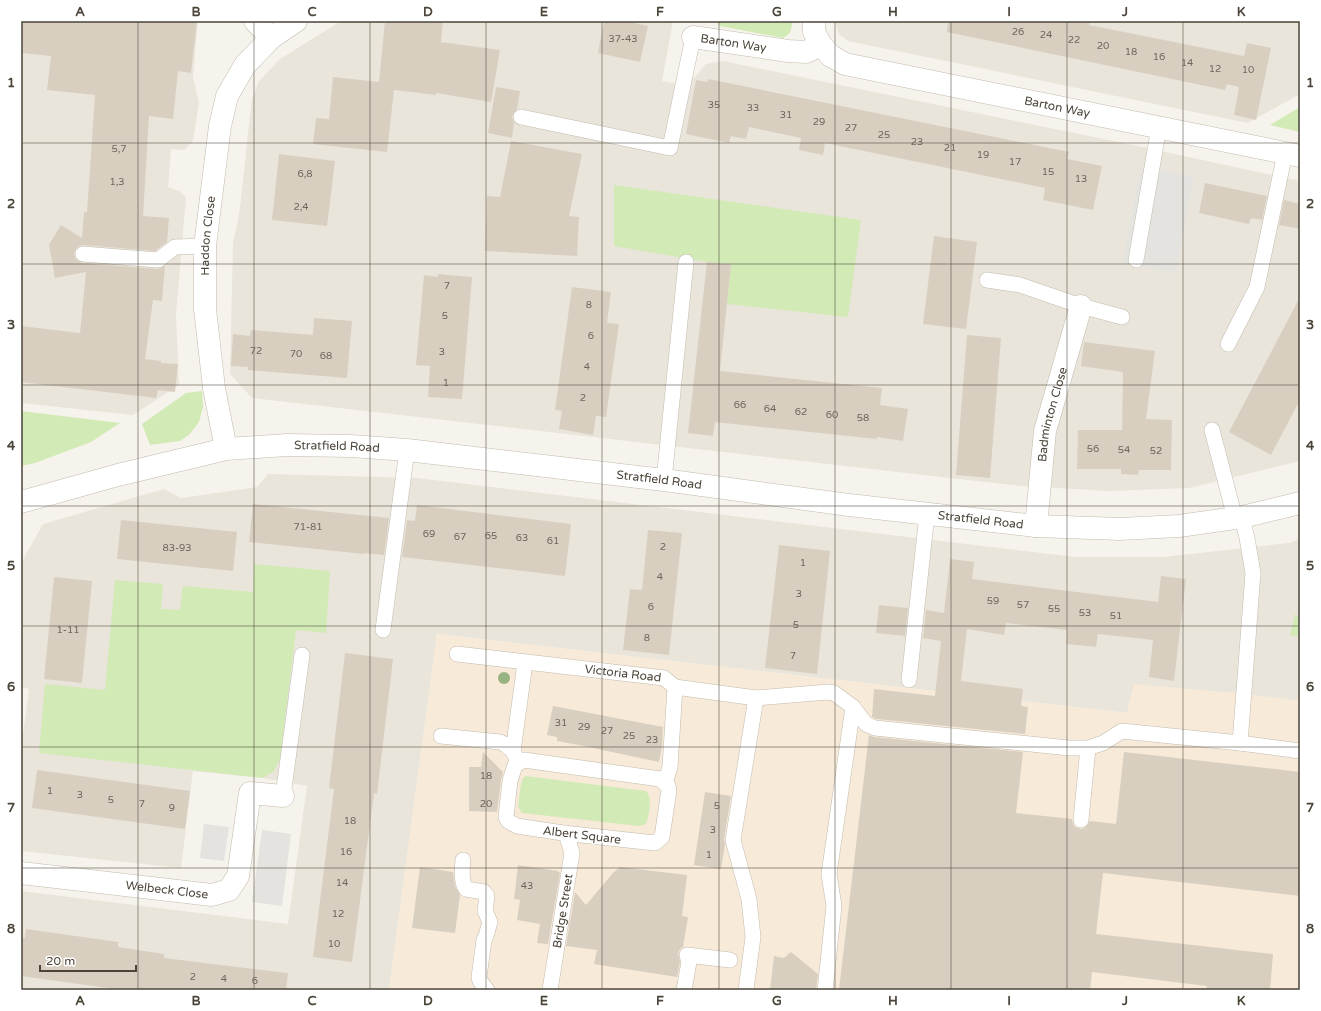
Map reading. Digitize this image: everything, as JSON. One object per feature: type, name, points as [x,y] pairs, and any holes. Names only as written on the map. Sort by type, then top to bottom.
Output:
[{"type":"street","points":[[255,21],[271,38]]},
{"type":"street","name":"Haddon Close","points":[[226,449],[214,388],[205,309],[205,246],[220,126],[227,96],[245,65],[271,38],[296,21]]},
{"type":"street","name":"Barton Way","points":[[814,21],[814,32],[821,45],[831,56],[845,64],[1292,154]]},
{"type":"street","name":"Barton Way","points":[[693,37],[788,51],[806,52],[821,45]]},
{"type":"street","name":"Badminton Close","points":[[1036,526],[1045,431],[1081,306]]},
{"type":"street","name":"Stratfield Road","points":[[21,502],[118,475],[226,449],[287,445],[350,446],[407,450],[1036,526],[1120,529],[1179,526],[1239,517],[1300,503]]},
{"type":"street","name":"Welbeck Close","points":[[21,874],[212,895],[229,890],[238,876],[250,793],[283,796]]},
{"type":"lane","points":[[521,117],[670,148],[693,37]]},
{"type":"lane","points":[[1136,260],[1159,127]]},
{"type":"lane","points":[[1228,344],[1257,287],[1292,154]]},
{"type":"lane","points":[[83,254],[158,260],[175,247],[205,246]]},
{"type":"lane","points":[[664,480],[686,262]]},
{"type":"lane","points":[[987,280],[1020,285],[1081,306],[1122,317]]},
{"type":"lane","points":[[1212,430],[1239,517],[1248,538],[1253,573],[1240,743]]},
{"type":"lane","points":[[383,630],[407,450]]},
{"type":"lane","points":[[909,680],[927,514]]},
{"type":"lane","name":"Victoria Road","points":[[457,654],[664,678],[675,687],[756,698],[828,692],[834,693],[853,707],[866,724],[875,728],[1069,748],[1088,748]]},
{"type":"lane","name":"Welbeck Close","points":[[283,796],[302,655]]},
{"type":"lane","points":[[516,757],[525,663]]},
{"type":"lane","name":"Albert Square","points":[[516,757],[510,781],[506,817],[508,821],[516,826],[655,843],[662,837],[669,790],[665,783],[670,767],[675,687]]},
{"type":"lane","points":[[746,990],[753,937],[749,899],[733,840],[756,698]]},
{"type":"lane","points":[[825,990],[834,906],[829,874],[853,707]]},
{"type":"lane","points":[[1080,820],[1088,748],[1103,743],[1122,731],[1240,743],[1300,751]]},
{"type":"lane","points":[[441,736],[500,742],[508,745],[516,757],[524,760],[660,779],[665,783]]},
{"type":"lane","name":"Bridge Street","points":[[550,990],[572,852],[566,833]]},
{"type":"lane","points":[[463,860],[463,886],[466,889],[484,892],[487,896],[484,911],[490,922],[484,940],[478,977],[483,986]]},
{"type":"lane","points":[[684,990],[689,962],[687,954],[730,960]]},
{"type":"shaded area","points":[[21,21],[198,21],[193,77],[199,103],[193,141],[184,150],[171,149],[168,187],[181,192],[186,198],[176,314],[179,385],[133,415],[21,403]]},
{"type":"shaded area","points":[[341,21],[673,21],[662,81],[690,87],[692,80],[706,64],[723,61],[1133,145],[1300,181],[1300,461],[1189,488],[1109,491],[1020,486],[252,398],[230,374],[233,242],[239,216],[252,98],[259,81],[280,59]]},
{"type":"shaded area","points":[[835,21],[1300,21],[1300,94],[1248,123],[848,41],[839,34]]},
{"type":"shaded area","points":[[1141,166],[1194,177],[1176,273],[1122,263]]},
{"type":"shaded area","points":[[268,474],[417,478],[1075,557],[1163,557],[1289,543],[1300,539],[1300,701],[1244,694],[1134,685],[1127,713],[437,634],[389,990],[21,990],[21,891],[288,924],[307,786],[263,778],[193,771],[181,868],[21,851],[21,749],[29,689],[21,687],[21,563],[43,524],[164,489],[181,498],[257,487]]},
{"type":"shaded area","points":[[437,634],[1127,713],[1134,684],[1244,694],[1300,701],[1300,990],[389,990]]},
{"type":"shaded area","points":[[204,824],[229,827],[224,861],[200,858]]},
{"type":"shaded area","points":[[262,830],[291,834],[282,906],[252,902]]},
{"type":"green space","points":[[716,21],[793,21],[790,33],[783,38],[720,26]]},
{"type":"green space","points":[[1300,107],[1300,132],[1270,125]]},
{"type":"green space","points":[[614,185],[861,220],[848,317],[727,304],[731,264],[707,262],[614,246]]},
{"type":"green space","points":[[202,391],[203,407],[199,422],[190,434],[180,441],[150,445],[142,424],[186,393]]},
{"type":"green space","points":[[21,411],[120,423],[91,442],[35,463],[21,466]]},
{"type":"green space","points":[[254,564],[330,571],[326,633],[296,630],[280,759],[274,771],[263,778],[39,753],[45,684],[105,690],[115,580],[163,584],[161,609],[180,610],[183,586],[253,592]]},
{"type":"green space","points":[[1295,614],[1300,617],[1300,637],[1290,635]]},
{"type":"green space","points":[[526,776],[646,791],[650,802],[646,824],[639,826],[522,813],[518,807],[521,784],[523,778]]},
{"type":"building","points":[[21,21],[197,21],[191,73],[178,71],[173,119],[149,116],[143,216],[169,218],[167,242],[155,251],[83,245],[76,249],[74,254],[75,258],[82,263],[157,269],[165,266],[162,301],[153,300],[145,359],[161,361],[161,363],[178,364],[175,392],[158,390],[156,398],[21,382],[21,326],[80,333],[86,272],[55,278],[49,245],[61,225],[82,238],[84,212],[87,212],[95,95],[47,90],[51,56],[21,53]]},
{"type":"building","points":[[385,21],[443,21],[441,42],[500,50],[491,102],[436,93],[436,95],[394,90],[387,152],[313,144],[316,118],[329,119],[333,77],[379,82]]},
{"type":"building","points":[[604,21],[626,21],[648,26],[640,62],[598,53]]},
{"type":"building","points":[[948,21],[1090,21],[1089,25],[1244,56],[1247,43],[1271,48],[1256,120],[1234,115],[1239,87],[1227,84],[1225,90],[947,32]]},
{"type":"building","points":[[708,79],[1069,152],[1067,159],[1102,166],[1093,210],[1043,200],[1045,188],[825,143],[823,155],[799,150],[801,138],[749,127],[746,139],[731,136],[729,143],[686,134],[696,80],[707,82]]},
{"type":"building","points":[[496,87],[520,91],[517,109],[512,116],[514,123],[512,138],[488,133]]},
{"type":"building","points":[[511,141],[582,154],[569,216],[579,217],[577,256],[485,251],[487,196],[500,197]]},
{"type":"building","points":[[279,154],[335,161],[327,226],[272,220]]},
{"type":"building","points":[[1205,183],[1267,196],[1262,220],[1251,218],[1249,224],[1199,213]]},
{"type":"building","points":[[1284,200],[1300,204],[1300,229],[1279,225]]},
{"type":"building","points":[[934,236],[977,242],[966,329],[923,324]]},
{"type":"building","points":[[707,262],[731,264],[720,371],[882,388],[880,405],[908,409],[903,441],[877,437],[877,439],[715,422],[713,436],[688,433]]},
{"type":"building","points":[[438,274],[472,277],[462,399],[428,397],[430,366],[416,365],[424,275],[438,277]]},
{"type":"building","points":[[572,287],[611,292],[607,323],[619,324],[606,417],[596,416],[593,435],[559,429],[562,411],[555,410]]},
{"type":"building","points":[[1300,297],[1300,400],[1271,455],[1229,432]]},
{"type":"building","points":[[314,318],[352,321],[347,378],[248,370],[248,367],[231,366],[233,334],[250,336],[251,330],[313,335]]},
{"type":"building","points":[[967,335],[1001,338],[990,478],[956,475]]},
{"type":"building","points":[[1084,342],[1155,351],[1146,419],[1172,420],[1171,470],[1139,470],[1138,475],[1121,474],[1121,469],[1077,469],[1078,430],[1122,430],[1123,372],[1081,366]]},
{"type":"building","points":[[253,504],[389,518],[384,555],[249,542]]},
{"type":"building","points":[[417,505],[571,524],[565,576],[402,557],[407,520],[415,521]]},
{"type":"building","points":[[121,520],[237,532],[233,571],[117,559]]},
{"type":"building","points":[[648,530],[682,533],[669,655],[623,650],[630,589],[642,590]]},
{"type":"building","points":[[779,545],[830,551],[817,674],[765,668]]},
{"type":"building","points":[[950,559],[974,562],[972,579],[1158,602],[1161,576],[1186,579],[1174,681],[1149,677],[1153,640],[1098,634],[1096,647],[1066,644],[1067,630],[1006,623],[1004,635],[967,629],[961,681],[1023,689],[1021,706],[1028,707],[1025,734],[877,719],[872,717],[874,689],[935,696],[941,641],[923,638],[926,610],[944,613]]},
{"type":"building","points":[[54,577],[92,581],[82,683],[44,679]]},
{"type":"building","points":[[879,605],[908,608],[905,636],[876,633]]},
{"type":"building","points":[[345,653],[393,659],[377,794],[374,793],[352,962],[313,957],[334,789],[329,788]]},
{"type":"building","points":[[553,706],[663,727],[659,762],[557,741],[557,737],[547,735]]},
{"type":"building","points":[[869,735],[874,737],[1023,752],[1016,813],[1072,819],[1075,827],[1081,829],[1085,828],[1090,821],[1116,824],[1124,752],[1300,772],[1300,896],[1103,873],[1096,934],[1273,954],[1270,990],[1206,990],[1207,986],[1092,972],[1090,990],[839,990]]},
{"type":"building","points":[[483,752],[503,772],[497,812],[469,811],[469,767],[481,767]]},
{"type":"building","points":[[37,770],[190,791],[185,829],[32,808]]},
{"type":"building","points":[[705,792],[731,796],[721,869],[694,865]]},
{"type":"building","points":[[518,865],[558,871],[560,873],[548,944],[537,943],[540,924],[517,920],[520,900],[514,899]]},
{"type":"building","points":[[420,867],[453,872],[455,886],[460,895],[455,933],[412,928]]},
{"type":"building","points":[[620,867],[687,875],[682,916],[688,917],[683,947],[678,953],[680,962],[677,977],[594,964],[597,950],[566,946],[575,892],[586,905],[613,873]]},
{"type":"building","points":[[26,929],[118,942],[118,947],[164,954],[164,958],[288,973],[286,990],[122,990],[21,976],[21,937],[25,938]]},
{"type":"building","points":[[791,952],[818,974],[816,990],[770,990],[774,956],[784,958]]}]
